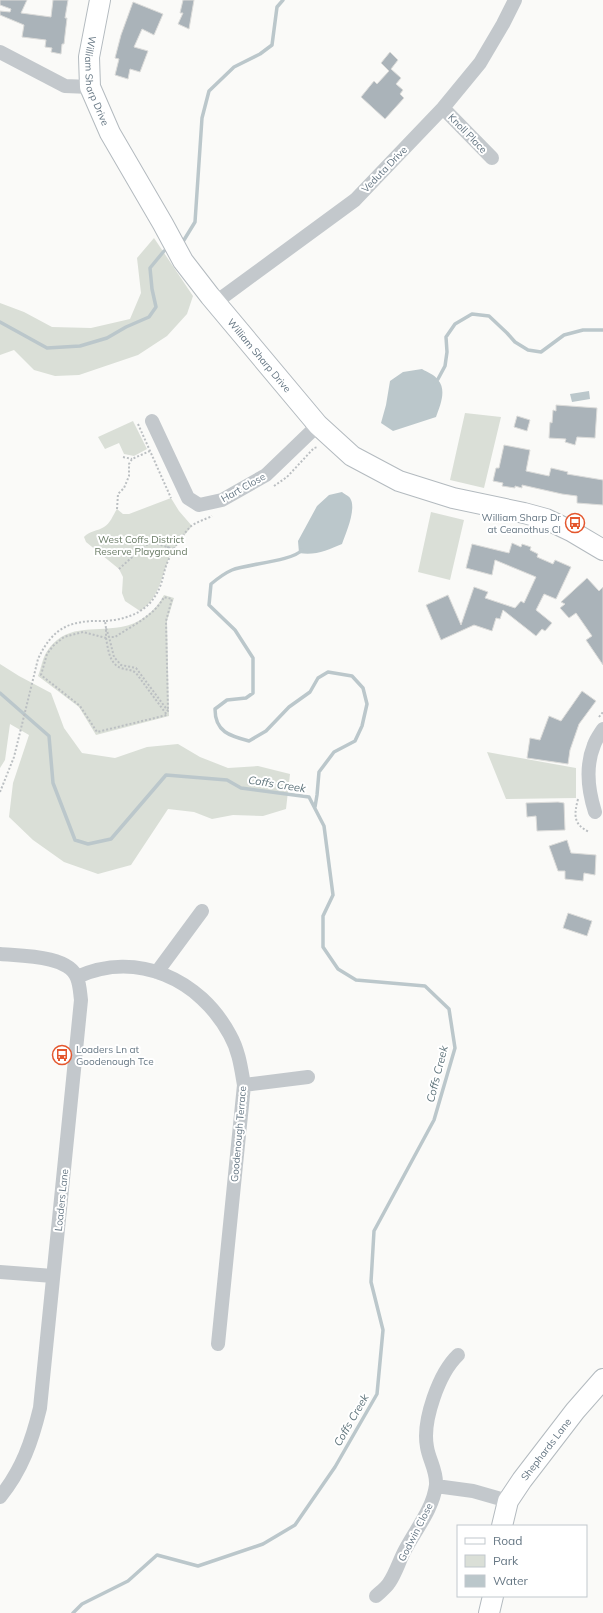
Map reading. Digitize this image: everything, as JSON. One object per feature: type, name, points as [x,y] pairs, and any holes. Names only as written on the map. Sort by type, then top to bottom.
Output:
[{"type":"street","name":"William Sharp Drive","points":[[100,0],[89,57],[90,87],[110,133],[183,261],[318,425],[352,456],[399,481],[453,498],[524,513],[546,520],[571,531],[603,550]]},
{"type":"street","name":"Veduta Drive","points":[[216,302],[355,200],[443,108],[480,63],[515,0]]},
{"type":"street","points":[[0,52],[65,86],[90,87]]},
{"type":"street","name":"Knoll Place","points":[[443,108],[492,158]]},
{"type":"street","name":"Hart Close","points":[[152,421],[188,498],[199,505],[222,500],[266,475],[318,425]]},
{"type":"street","points":[[594,812],[589,792],[589,767],[594,744],[603,728]]},
{"type":"street","points":[[157,972],[202,912]]},
{"type":"street","points":[[0,954],[49,959],[66,966],[77,977]]},
{"type":"street","name":"Goodenough Terrace","points":[[77,977],[104,967],[120,966],[138,967],[157,972],[180,982],[196,994],[217,1015],[231,1036],[239,1056],[244,1085],[218,1344]]},
{"type":"street","name":"Loaders Lane","points":[[0,1497],[11,1481],[28,1450],[40,1408],[81,1013],[81,1000],[77,977]]},
{"type":"street","points":[[244,1085],[308,1077]]},
{"type":"street","points":[[0,1272],[53,1276]]},
{"type":"street","points":[[458,1355],[450,1362],[444,1373],[433,1402],[425,1433],[427,1449],[436,1477],[436,1486],[473,1491],[508,1501]]},
{"type":"street","name":"Shephards Lane","points":[[502,1525],[508,1501],[522,1480],[575,1411],[601,1385]]},
{"type":"street","name":"Godwin Close","points":[[376,1596],[388,1584],[396,1570],[404,1551],[430,1507],[436,1486]]},
{"type":"street","points":[[489,1613],[493,1597]]},
{"type":"street","points":[[497,1597],[499,1613]]},
{"type":"path","points":[[138,424],[171,498]]},
{"type":"path","points":[[268,489],[287,477],[314,448],[321,446]]},
{"type":"path","points":[[117,509],[118,494],[124,488],[129,476],[129,464],[132,459],[150,451]]},
{"type":"path","points":[[123,457],[132,459]]},
{"type":"path","points":[[0,792],[14,757],[38,659],[44,647],[63,627],[90,621],[122,619],[133,616],[144,609],[156,595],[166,566],[174,549],[192,526],[212,516]]},
{"type":"path","points":[[119,569],[151,542],[163,540],[167,543],[168,548]]},
{"type":"path","points":[[151,542],[174,549]]},
{"type":"path","points":[[106,628],[114,658],[121,665],[136,668],[168,711],[166,621],[172,599],[164,597],[158,607],[147,617],[115,637],[109,637]]},
{"type":"path","points":[[106,621],[106,638],[113,662],[120,668],[132,670],[136,673],[167,715],[97,732],[80,706],[41,675],[47,654],[53,646],[64,637],[83,632],[106,638]]},
{"type":"green space","points":[[154,238],[193,296],[187,314],[167,336],[138,355],[79,375],[55,376],[34,370],[14,350],[0,355],[0,303],[24,312],[52,327],[91,328],[130,319],[141,293],[137,258]]},
{"type":"green space","points":[[465,413],[501,417],[484,488],[450,480]]},
{"type":"green space","points":[[133,421],[147,449],[134,456],[124,454],[119,443],[105,449],[98,437]]},
{"type":"green space","name":"West Coffs District Reserve Playground","points":[[171,498],[179,511],[192,526],[177,544],[170,556],[152,600],[140,611],[125,601],[122,593],[123,577],[119,569],[86,542],[84,537],[88,533],[106,526],[117,509],[123,514],[129,514]]},
{"type":"green space","points":[[431,512],[464,520],[450,580],[418,572]]},
{"type":"green space","points":[[164,595],[174,598],[167,621],[169,716],[96,735],[79,707],[38,676],[46,653],[53,643],[70,633],[121,627],[134,623],[151,612]]},
{"type":"green space","points":[[0,664],[51,693],[64,728],[82,753],[115,758],[147,747],[178,744],[200,757],[228,768],[258,766],[290,774],[286,809],[263,816],[233,815],[212,819],[194,812],[168,809],[131,865],[98,874],[64,862],[33,840],[9,817],[13,783],[29,735],[10,724],[5,760],[0,768]]},
{"type":"green space","points":[[487,752],[576,768],[576,798],[506,799]]},
{"type":"water","points":[[422,369],[437,378],[441,384],[442,398],[436,417],[393,431],[381,423],[390,381],[403,372]]},
{"type":"water","points":[[589,391],[590,399],[572,402],[570,394]]},
{"type":"water","points":[[342,492],[349,496],[352,502],[352,514],[342,544],[316,553],[299,553],[298,541],[317,506],[329,495]]},
{"type":"building","points":[[0,0],[27,0],[21,13],[51,17],[53,0],[68,0],[65,18],[67,18],[64,44],[62,44],[61,54],[51,52],[52,48],[45,47],[46,40],[22,37],[24,25],[0,15],[0,11],[10,12],[11,9],[0,5]]},
{"type":"building","points":[[183,0],[194,0],[189,29],[178,24],[183,13],[180,13]]},
{"type":"building","points":[[133,2],[163,14],[154,35],[142,29],[134,47],[148,51],[140,72],[130,69],[128,79],[115,75],[119,59],[115,58],[121,35]]},
{"type":"building","points":[[390,52],[398,60],[391,69],[401,78],[396,84],[403,90],[400,94],[404,98],[385,119],[361,97],[374,81],[377,84],[389,71],[381,63]]},
{"type":"building","points":[[556,405],[597,408],[595,438],[577,437],[575,445],[565,442],[566,439],[549,438],[550,422],[552,423],[553,410],[556,411]]},
{"type":"building","points":[[517,416],[530,420],[527,431],[514,427]]},
{"type":"building","points":[[504,445],[530,450],[526,471],[549,476],[551,468],[568,472],[567,474],[603,480],[603,505],[577,503],[577,496],[522,485],[522,488],[515,486],[515,488],[502,486],[503,483],[493,481],[496,468],[499,468]]},
{"type":"building","points":[[512,543],[521,547],[522,544],[531,547],[530,550],[538,554],[537,557],[553,564],[555,560],[571,567],[556,599],[544,594],[536,610],[552,623],[545,631],[542,629],[536,636],[503,610],[500,619],[496,618],[492,631],[474,625],[441,640],[426,605],[448,595],[461,625],[474,587],[488,592],[485,598],[515,608],[521,601],[524,603],[536,577],[495,560],[492,575],[466,568],[472,544],[509,553]]},
{"type":"building","points":[[587,578],[599,591],[603,587],[603,665],[586,640],[592,636],[576,613],[569,618],[560,608],[565,604],[561,602]]},
{"type":"building","points":[[582,691],[596,701],[579,724],[570,750],[568,764],[527,758],[530,738],[540,740],[549,716],[561,721]]},
{"type":"building","points":[[526,803],[564,803],[565,830],[537,831],[536,816],[527,817]]},
{"type":"building","points":[[567,840],[571,853],[596,855],[595,875],[584,873],[583,881],[565,879],[565,871],[558,871],[549,846]]},
{"type":"building","points":[[568,913],[592,921],[587,936],[563,928]]},
{"type":"waterway","points":[[184,240],[195,222],[202,118],[209,91],[234,67],[260,54],[272,45],[277,7],[283,0]]},
{"type":"waterway","points":[[0,322],[47,348],[80,346],[107,338],[126,327],[149,317],[156,307],[152,289],[150,268],[164,251]]},
{"type":"waterway","points":[[435,382],[445,366],[447,352],[446,337],[455,324],[472,314],[489,316],[515,342],[528,350],[541,352],[564,335],[583,330],[603,330]]},
{"type":"waterway","points":[[302,550],[297,554],[280,560],[232,570],[218,578],[211,584],[209,605],[235,630],[253,658],[253,693],[246,698],[227,700],[215,709],[218,723],[221,728],[230,735],[249,741],[266,731],[289,707],[310,692],[318,678],[328,672],[352,676],[363,688],[367,704],[362,726],[355,741],[334,752],[319,772],[315,807]]},
{"type":"waterway","name":"Coffs Creek","points":[[0,693],[49,736],[53,783],[75,840],[88,844],[111,839],[166,775],[227,780],[241,788],[309,797],[324,826],[333,895],[323,916],[323,947],[338,969],[356,980],[425,986],[449,1009],[455,1048],[434,1120],[374,1231],[371,1282],[383,1330],[377,1394],[335,1467],[295,1525],[263,1544],[198,1566],[157,1555],[128,1581],[82,1604],[73,1613]]},
{"type":"place","name":"William Sharp Dr at Ceanothus Cl","points":[[575,523]]},
{"type":"place","name":"Loaders Ln at Goodenough Tce","points":[[62,1055]]}]
